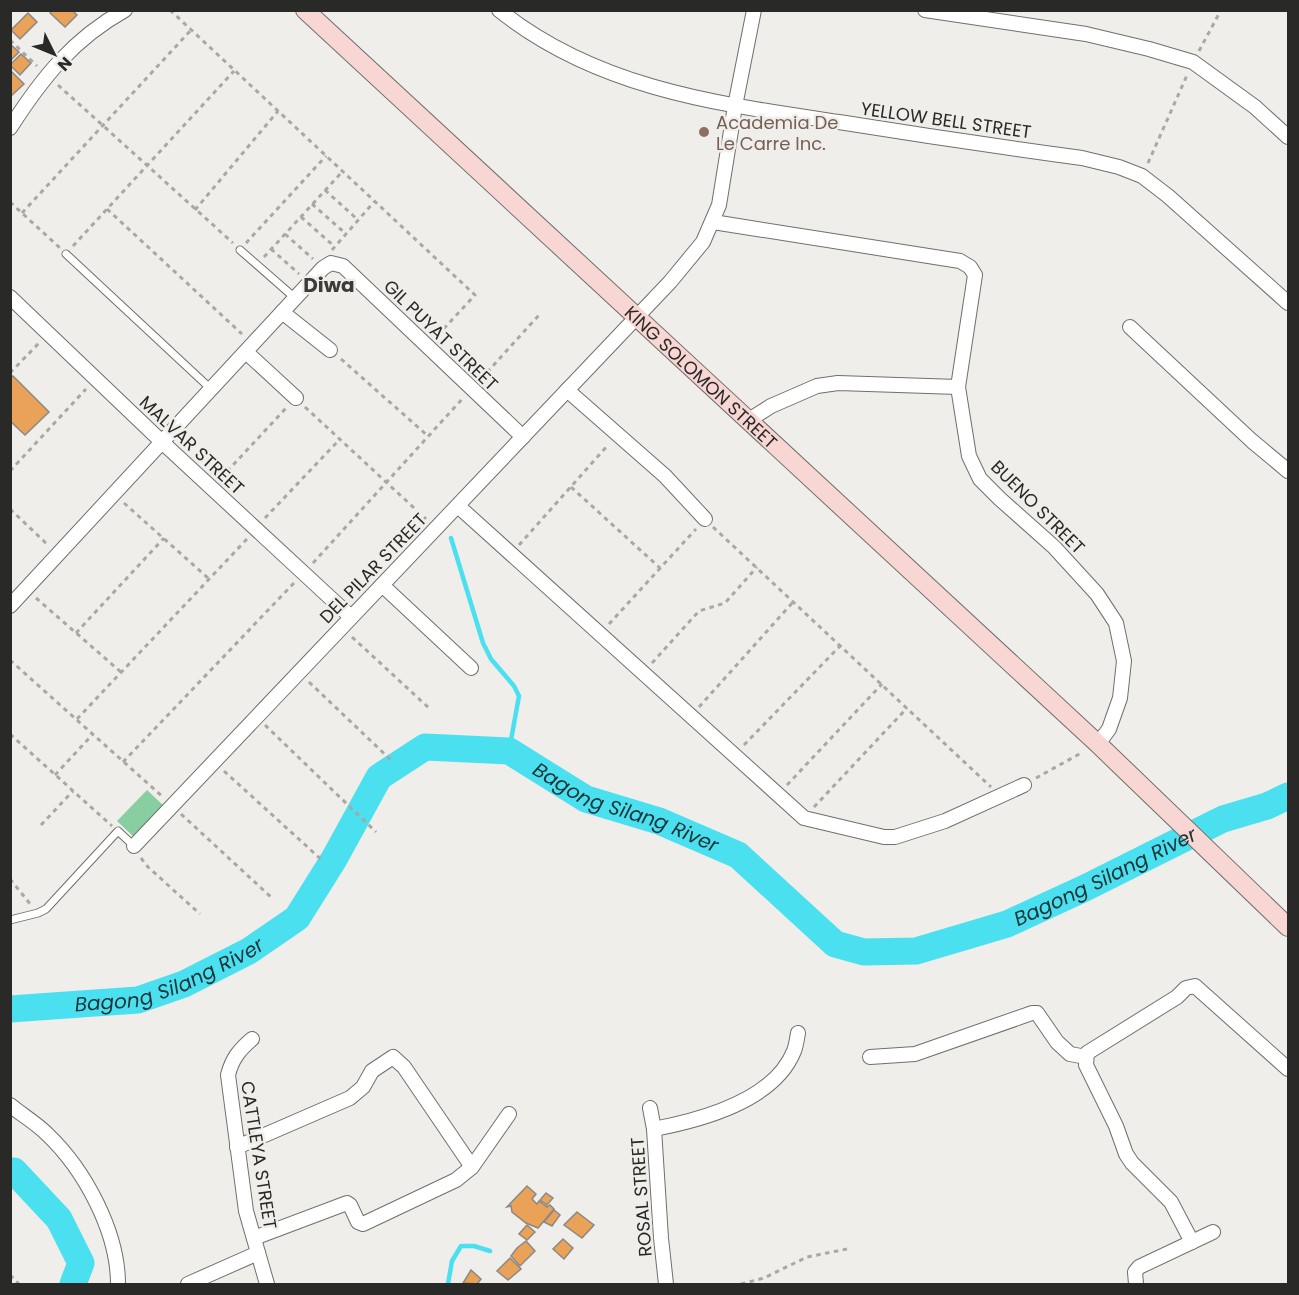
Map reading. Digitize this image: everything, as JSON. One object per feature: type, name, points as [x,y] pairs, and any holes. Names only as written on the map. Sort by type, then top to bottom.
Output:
[{"type":"street","points":[[10,128],[46,75],[84,37],[125,10]]},
{"type":"street","name":"KING SOLOMON STREET","points":[[305,10],[1098,744],[1288,927]]},
{"type":"street","name":"YELLOW BELL STREET","points":[[499,10],[513,22],[571,56],[610,74],[650,87],[735,106],[1082,158],[1119,167],[1142,176],[1168,196],[1288,303]]},
{"type":"street","name":"DEL PILAR STREET","points":[[134,846],[638,316],[703,242],[719,205],[754,10]]},
{"type":"street","points":[[925,10],[1086,34],[1193,62],[1255,106],[1288,137]]},
{"type":"street","name":"BUENO STREET","points":[[713,222],[960,261],[970,267],[975,275],[958,387],[969,456],[980,479],[1054,547],[1096,594],[1116,623],[1124,661],[1120,698],[1108,729],[1098,744]]},
{"type":"street","points":[[10,606],[327,266]]},
{"type":"street","name":"GIL PUYAT STREET","points":[[327,266],[343,266],[523,437]]},
{"type":"street","name":"MALVAR STREET","points":[[10,297],[303,573],[346,622]]},
{"type":"street","points":[[282,312],[330,350]]},
{"type":"street","points":[[1130,327],[1252,441],[1288,471]]},
{"type":"street","points":[[249,348],[296,398]]},
{"type":"street","points":[[749,420],[771,406],[817,386],[837,383],[958,387]]},
{"type":"street","points":[[567,390],[665,476],[705,519]]},
{"type":"street","points":[[458,506],[804,818],[889,837],[945,821],[1024,784]]},
{"type":"street","points":[[382,585],[471,668]]},
{"type":"street","points":[[1192,1242],[1171,1202],[1126,1154],[1116,1126],[1086,1065],[1086,1057],[1090,1050],[1193,986],[1200,989],[1288,1069]]},
{"type":"street","points":[[870,1057],[915,1054],[1037,1013],[1057,1042],[1070,1054],[1086,1057]]},
{"type":"street","points":[[654,1129],[690,1122],[719,1111],[772,1082],[786,1066],[794,1051],[798,1034]]},
{"type":"street","name":"CATTLEYA STREET","points":[[252,1039],[239,1050],[231,1062],[228,1075],[246,1211],[267,1284]]},
{"type":"street","points":[[237,1147],[350,1098],[363,1087],[372,1071],[393,1057],[404,1067],[472,1167]]},
{"type":"street","points":[[10,1105],[47,1133],[73,1164],[93,1195],[111,1241],[118,1267],[118,1284]]},
{"type":"street","name":"ROSAL STREET","points":[[650,1108],[654,1129],[666,1284]]},
{"type":"street","points":[[254,1238],[347,1203],[358,1222],[363,1224],[451,1183],[472,1167],[509,1114]]},
{"type":"street","points":[[1136,1284],[1135,1272],[1139,1267],[1213,1232]]},
{"type":"street","points":[[188,1284],[258,1253]]},
{"type":"lane","points":[[240,250],[295,298]]},
{"type":"lane","points":[[66,254],[211,389]]},
{"type":"lane","points":[[10,920],[38,913],[54,901],[118,831],[134,846]]},
{"type":"path","points":[[170,10],[475,295],[428,347]]},
{"type":"path","points":[[1142,176],[1193,62],[1221,10]]},
{"type":"path","points":[[22,213],[191,30]]},
{"type":"path","points":[[10,40],[240,250],[326,156]]},
{"type":"path","points":[[10,202],[66,254],[234,70]]},
{"type":"path","points":[[195,210],[278,111]]},
{"type":"path","points":[[257,265],[342,172]]},
{"type":"path","points":[[325,190],[358,220]]},
{"type":"path","points":[[285,234],[327,266],[334,246],[374,202]]},
{"type":"path","points":[[312,204],[345,233]]},
{"type":"path","points":[[107,209],[249,348]]},
{"type":"path","points":[[301,217],[334,246]]},
{"type":"path","points":[[272,249],[309,283]]},
{"type":"path","points":[[123,762],[303,573],[539,315]]},
{"type":"path","points":[[10,373],[48,333]]},
{"type":"path","points":[[330,350],[428,436]]},
{"type":"path","points":[[10,471],[96,379]]},
{"type":"path","points":[[212,488],[296,398],[436,528]]},
{"type":"path","points":[[512,554],[617,434]]},
{"type":"path","points":[[77,720],[340,439]]},
{"type":"path","points":[[571,487],[660,568]]},
{"type":"path","points":[[114,494],[209,579]]},
{"type":"path","points":[[10,509],[58,554]]},
{"type":"path","points":[[600,634],[705,519],[1002,796]]},
{"type":"path","points":[[76,633],[164,538]]},
{"type":"path","points":[[643,672],[699,611],[725,603],[757,567]]},
{"type":"path","points":[[26,589],[122,673]]},
{"type":"path","points":[[692,716],[794,601]]},
{"type":"path","points":[[346,622],[430,709]]},
{"type":"path","points":[[735,755],[841,645]]},
{"type":"path","points":[[10,660],[272,897]]},
{"type":"path","points":[[299,672],[393,762]]},
{"type":"path","points":[[779,794],[882,684]]},
{"type":"path","points":[[804,818],[908,708]]},
{"type":"path","points":[[257,716],[376,832]]},
{"type":"path","points":[[10,734],[118,831]]},
{"type":"path","points":[[55,775],[93,734]]},
{"type":"path","points":[[1024,784],[1098,744]]},
{"type":"path","points":[[214,762],[324,861]]},
{"type":"path","points":[[41,825],[73,791]]},
{"type":"path","points":[[134,846],[148,867],[200,914]]},
{"type":"path","points":[[10,879],[38,913]]},
{"type":"path","points":[[741,1284],[764,1278],[807,1257],[847,1249]]},
{"type":"path","points":[[10,1275],[19,1284]]},
{"type":"green space","points":[[147,790],[165,807],[135,838],[117,821]]},
{"type":"building","points":[[52,10],[72,10],[77,15],[65,27],[50,13]]},
{"type":"building","points":[[28,13],[37,22],[20,39],[11,30]]},
{"type":"building","points":[[10,44],[19,52],[10,61]]},
{"type":"building","points":[[21,54],[31,63],[20,75],[10,65]]},
{"type":"building","points":[[10,70],[24,84],[12,95],[10,94]]},
{"type":"building","points":[[13,376],[49,412],[25,435],[10,421],[10,378]]},
{"type":"building","points":[[527,1186],[536,1194],[532,1199],[537,1204],[539,1201],[554,1209],[538,1228],[526,1223],[512,1212],[511,1206],[507,1207]]},
{"type":"building","points":[[546,1193],[553,1198],[547,1205],[540,1200]]},
{"type":"building","points":[[554,1210],[560,1215],[552,1226],[544,1222]]},
{"type":"building","points":[[577,1212],[594,1225],[582,1238],[564,1225]]},
{"type":"building","points":[[527,1225],[535,1232],[527,1240],[519,1234]]},
{"type":"building","points":[[563,1239],[573,1248],[564,1259],[553,1249]]},
{"type":"building","points":[[526,1241],[535,1251],[520,1266],[511,1256]]},
{"type":"building","points":[[510,1258],[521,1269],[508,1280],[497,1271]]},
{"type":"building","points":[[471,1270],[481,1279],[477,1284],[463,1283]]},
{"type":"waterway","points":[[451,538],[483,643],[491,659],[514,686],[519,696],[509,751]]},
{"type":"waterway","name":"Bagong Silang River","points":[[10,1009],[138,1000],[184,984],[249,951],[297,918],[334,859],[379,777],[425,747],[509,751],[586,799],[659,821],[738,855],[835,944],[864,952],[916,951],[1007,924],[1223,819],[1267,806],[1288,796]]},
{"type":"waterway","name":"Bagong Silang River","points":[[10,1171],[14,1171],[59,1219],[81,1263],[73,1284]]},
{"type":"waterway","points":[[448,1284],[452,1261],[461,1246],[474,1246],[490,1251]]},
{"type":"place","name":"Academia De Le Carre Inc.","points":[[704,132]]},
{"type":"district","name":"Diwa","points":[[329,285]]}]
